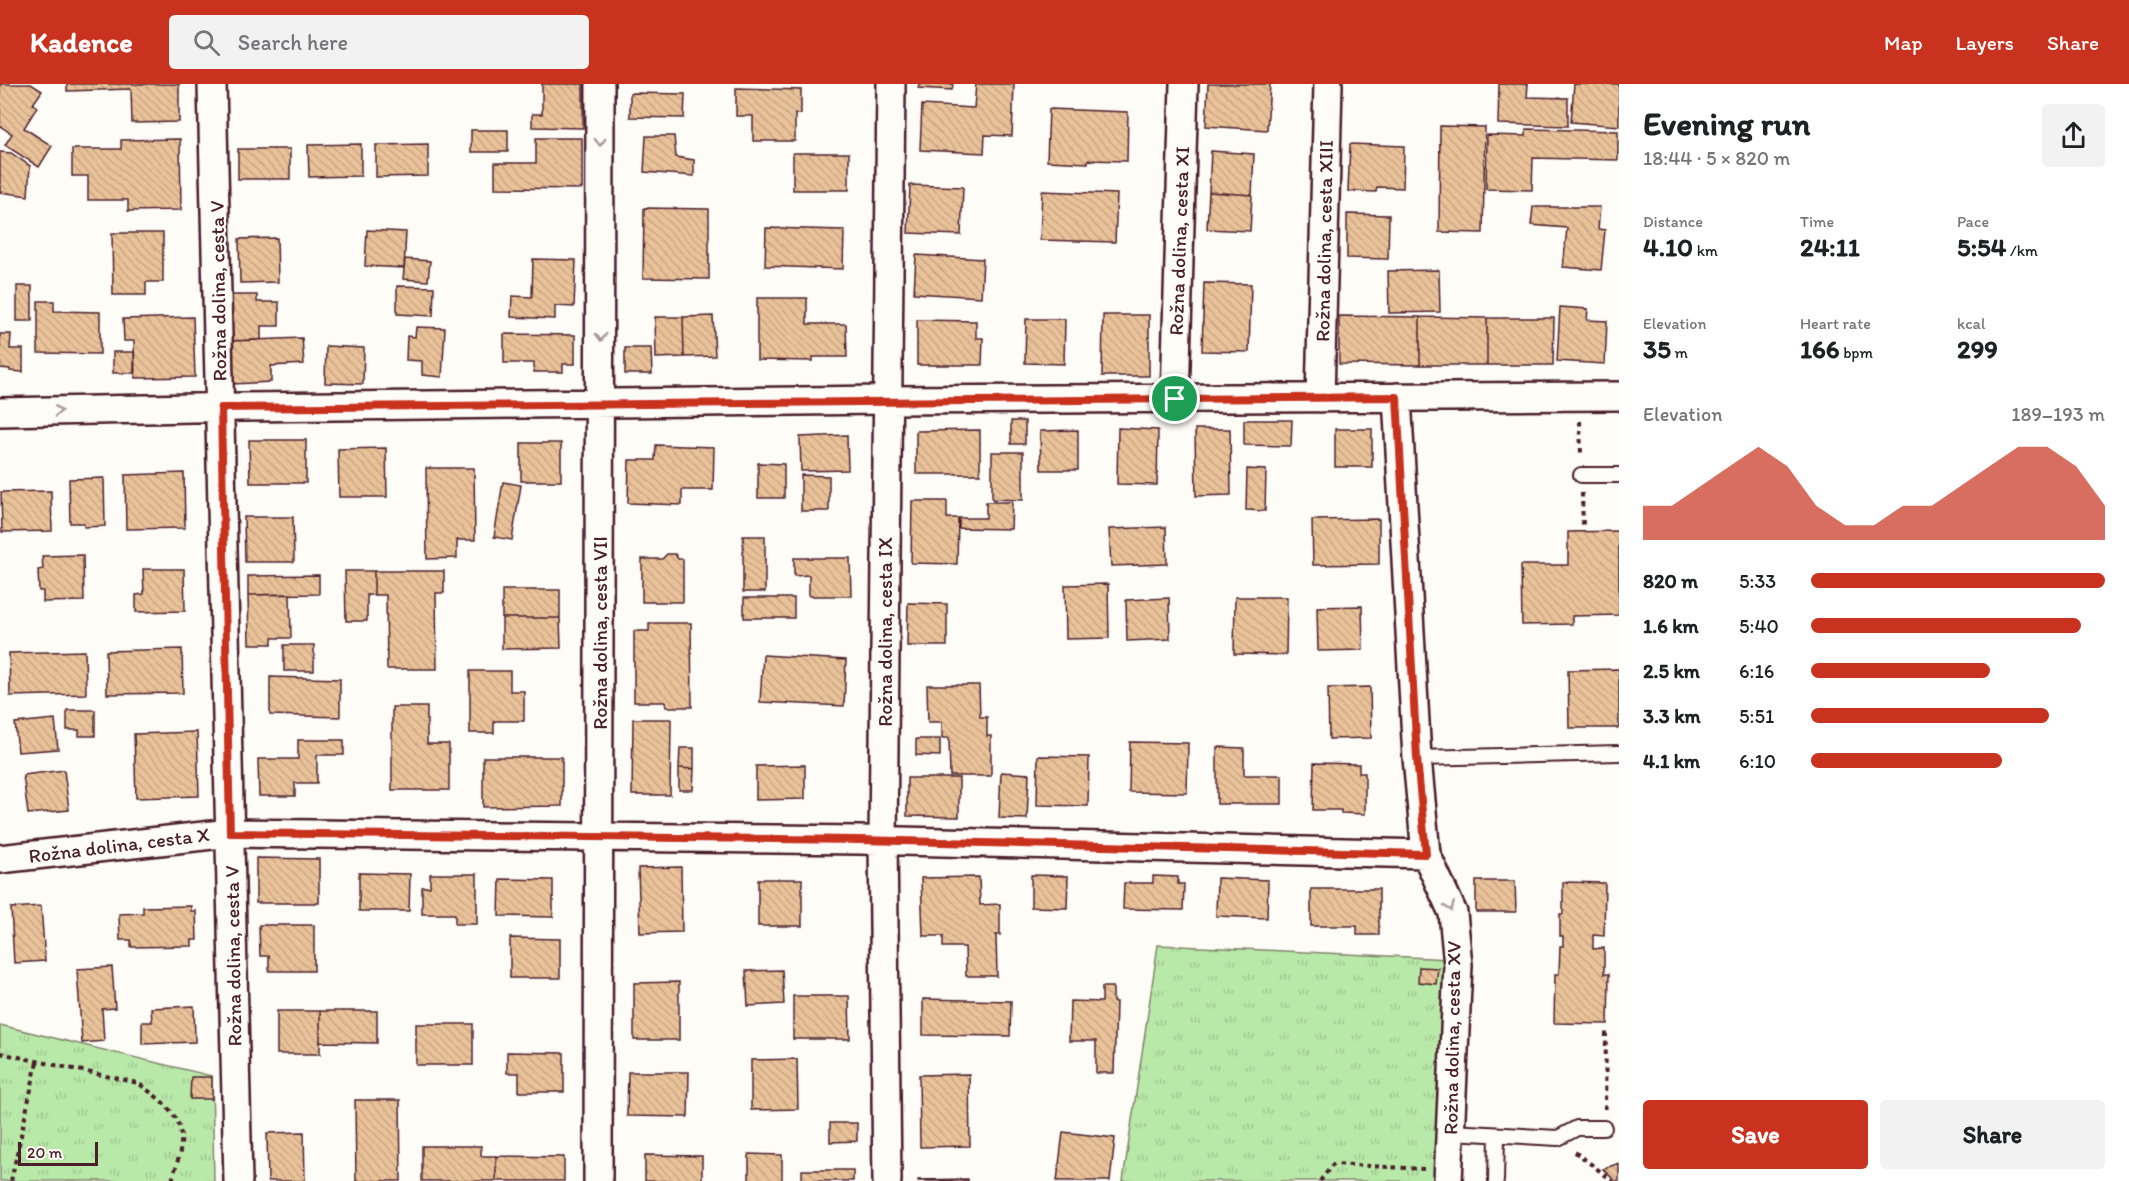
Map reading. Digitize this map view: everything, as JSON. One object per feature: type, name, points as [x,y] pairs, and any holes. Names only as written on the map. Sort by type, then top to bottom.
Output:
[{"type":"street","name":"Rožna dolina, cesta V","points":[[212,84],[238,1181]]},
{"type":"street","name":"Rožna dolina, cesta VII","points":[[598,1181],[600,84]]},
{"type":"street","name":"Rožna dolina, cesta IX","points":[[887,1181],[883,841],[891,84]]},
{"type":"street","name":"Rožna dolina, cesta XI","points":[[1175,399],[1184,84]]},
{"type":"street","name":"Rožna dolina, cesta XIII","points":[[1320,398],[1328,84]]},
{"type":"street","points":[[0,412],[886,400],[1619,396]]},
{"type":"street","name":"Rožna dolina, cesta XV","points":[[1397,397],[1417,758],[1426,854],[1453,913],[1457,955],[1449,1176]]},
{"type":"street","name":"Rožna dolina, cesta X","points":[[0,859],[230,833],[883,841],[1426,854]]},
{"type":"lane","points":[[1581,475],[1619,475]]},
{"type":"lane","points":[[1417,758],[1619,753]]},
{"type":"lane","points":[[1451,1132],[1558,1138],[1577,1128],[1604,1128]]},
{"type":"lane","points":[[1496,1181],[1497,1135]]},
{"type":"path","points":[[1604,1128],[1606,1032]]},
{"type":"path","points":[[0,1053],[138,1083],[172,1112],[179,1125],[182,1139],[172,1181]]},
{"type":"path","points":[[11,1181],[37,1061]]},
{"type":"path","points":[[1558,1138],[1613,1181]]},
{"type":"path","points":[[1320,1181],[1333,1164],[1449,1176]]},
{"type":"green space","points":[[1158,945],[1449,959],[1441,1181],[1123,1181]]},
{"type":"green space","points":[[0,1025],[212,1076],[214,1181],[0,1181]]},
{"type":"building","points":[[0,84],[31,84],[42,91],[33,104],[37,107],[24,128],[52,146],[39,167],[5,145],[12,134],[0,126]]},
{"type":"building","points":[[67,84],[179,84],[179,122],[132,123],[131,89],[67,91]]},
{"type":"building","points":[[542,84],[583,84],[583,128],[532,127],[532,114],[542,114]]},
{"type":"building","points":[[919,84],[953,84],[952,90],[918,88]]},
{"type":"building","points":[[976,84],[1014,84],[1012,136],[985,135],[984,153],[920,150],[922,105],[974,108]]},
{"type":"building","points":[[1208,84],[1270,84],[1267,130],[1206,126]]},
{"type":"building","points":[[1499,84],[1528,84],[1527,97],[1568,98],[1568,126],[1498,124]]},
{"type":"building","points":[[1574,84],[1619,84],[1619,126],[1571,122]]},
{"type":"building","points":[[736,88],[801,90],[801,114],[795,114],[795,141],[753,141],[753,116],[736,116]]},
{"type":"building","points":[[630,93],[685,94],[684,118],[630,117]]},
{"type":"building","points":[[1049,109],[1128,112],[1127,161],[1088,160],[1088,163],[1047,161]]},
{"type":"building","points":[[1440,126],[1485,127],[1483,233],[1439,232]]},
{"type":"building","points":[[1526,129],[1618,131],[1618,160],[1533,158],[1532,190],[1486,189],[1487,135],[1526,136]]},
{"type":"building","points":[[471,130],[508,130],[508,152],[471,152]]},
{"type":"building","points":[[646,136],[674,136],[676,157],[694,160],[694,176],[644,172]]},
{"type":"building","points":[[536,138],[582,138],[582,189],[495,188],[495,163],[536,163]]},
{"type":"building","points":[[180,139],[181,210],[128,211],[128,200],[88,200],[88,176],[72,176],[72,149],[121,149],[121,140]]},
{"type":"building","points":[[361,144],[361,176],[309,177],[308,145]]},
{"type":"building","points":[[428,144],[428,176],[376,177],[376,145]]},
{"type":"building","points":[[1350,144],[1404,146],[1403,188],[1377,187],[1376,192],[1348,191]]},
{"type":"building","points":[[238,149],[290,149],[290,179],[238,179]]},
{"type":"building","points":[[1211,151],[1254,154],[1252,195],[1209,192]]},
{"type":"building","points":[[0,152],[11,153],[30,166],[28,196],[0,192]]},
{"type":"building","points":[[793,153],[849,153],[849,190],[793,190]]},
{"type":"building","points":[[910,185],[963,187],[961,235],[908,233]]},
{"type":"building","points":[[1042,191],[1117,194],[1115,242],[1040,240]]},
{"type":"building","points":[[1209,192],[1252,195],[1250,231],[1207,229]]},
{"type":"building","points":[[1533,207],[1600,207],[1598,229],[1605,230],[1601,270],[1563,267],[1567,228],[1531,225]]},
{"type":"building","points":[[644,208],[709,209],[709,279],[643,278]]},
{"type":"building","points":[[1347,214],[1389,215],[1388,259],[1347,258]]},
{"type":"building","points":[[766,228],[844,230],[843,269],[765,266]]},
{"type":"building","points":[[367,230],[406,232],[404,268],[365,266]]},
{"type":"building","points":[[112,233],[163,233],[163,282],[146,282],[146,295],[113,295]]},
{"type":"building","points":[[277,238],[278,282],[240,283],[239,239]]},
{"type":"building","points":[[916,255],[983,259],[981,297],[914,293]]},
{"type":"building","points":[[405,259],[430,261],[428,281],[403,279]]},
{"type":"building","points":[[533,259],[576,260],[574,307],[555,306],[555,319],[511,317],[512,296],[532,297]]},
{"type":"building","points":[[1439,270],[1440,312],[1389,313],[1388,271]]},
{"type":"building","points":[[1204,283],[1251,284],[1249,352],[1202,351]]},
{"type":"building","points":[[17,286],[32,286],[32,321],[17,321]]},
{"type":"building","points":[[397,286],[434,287],[433,316],[397,314]]},
{"type":"building","points":[[230,295],[257,295],[257,302],[279,302],[279,326],[261,326],[261,340],[230,341]]},
{"type":"building","points":[[757,298],[807,298],[807,324],[846,324],[847,357],[813,357],[813,361],[757,360]]},
{"type":"building","points":[[38,301],[54,301],[54,311],[100,312],[100,354],[38,353]]},
{"type":"building","points":[[1560,307],[1588,309],[1587,320],[1607,321],[1605,364],[1557,361]]},
{"type":"building","points":[[1103,315],[1149,315],[1149,376],[1102,376]]},
{"type":"building","points":[[713,316],[715,356],[684,357],[683,317]]},
{"type":"building","points":[[1339,316],[1420,317],[1420,365],[1339,364]]},
{"type":"building","points":[[193,317],[195,377],[135,378],[134,341],[124,341],[123,319]]},
{"type":"building","points":[[655,317],[683,317],[684,357],[656,358]]},
{"type":"building","points":[[1420,317],[1487,318],[1487,365],[1420,365]]},
{"type":"building","points":[[1487,318],[1554,318],[1553,365],[1487,365]]},
{"type":"building","points":[[1026,319],[1065,319],[1064,364],[1025,363]]},
{"type":"building","points":[[917,320],[976,321],[976,338],[983,338],[982,365],[917,365]]},
{"type":"building","points":[[416,327],[445,328],[442,377],[422,375],[422,361],[406,360],[407,336],[415,337]]},
{"type":"building","points":[[0,334],[11,334],[10,349],[23,349],[23,372],[0,368]]},
{"type":"building","points":[[504,334],[575,335],[575,364],[563,364],[563,372],[534,372],[534,363],[504,363]]},
{"type":"building","points":[[302,338],[304,364],[271,366],[271,382],[232,384],[230,341]]},
{"type":"building","points":[[326,346],[364,348],[363,384],[325,383]]},
{"type":"building","points":[[625,348],[651,348],[652,374],[625,374]]},
{"type":"building","points":[[113,352],[134,352],[134,373],[113,373]]},
{"type":"building","points":[[1244,420],[1292,420],[1291,446],[1244,445]]},
{"type":"building","points":[[1011,421],[1025,421],[1025,444],[1011,444]]},
{"type":"building","points":[[1118,428],[1158,430],[1157,485],[1117,484]]},
{"type":"building","points":[[1195,429],[1230,429],[1231,495],[1196,496]]},
{"type":"building","points":[[1335,429],[1372,429],[1372,467],[1335,467]]},
{"type":"building","points":[[980,430],[980,474],[916,474],[916,431]]},
{"type":"building","points":[[1078,430],[1078,470],[1041,470],[1040,431]]},
{"type":"building","points":[[847,435],[848,470],[801,471],[800,437]]},
{"type":"building","points":[[249,440],[306,440],[306,483],[250,483]]},
{"type":"building","points":[[521,443],[561,443],[561,481],[521,481]]},
{"type":"building","points":[[656,445],[714,447],[713,490],[682,490],[682,505],[628,503],[629,460],[655,460]]},
{"type":"building","points":[[386,448],[387,497],[339,497],[338,449]]},
{"type":"building","points":[[992,452],[1023,452],[1023,500],[992,499]]},
{"type":"building","points":[[758,463],[784,464],[784,498],[758,498]]},
{"type":"building","points":[[426,468],[474,468],[475,540],[457,540],[457,558],[427,559]]},
{"type":"building","points":[[1247,469],[1266,470],[1265,511],[1246,510]]},
{"type":"building","points":[[184,473],[185,528],[126,529],[125,475]]},
{"type":"building","points":[[801,475],[829,476],[829,511],[801,511]]},
{"type":"building","points":[[104,478],[105,526],[84,527],[84,523],[70,523],[69,479]]},
{"type":"building","points":[[503,482],[521,485],[512,540],[494,537]]},
{"type":"building","points":[[51,491],[52,531],[2,532],[1,492]]},
{"type":"building","points":[[912,501],[947,501],[947,518],[958,518],[957,564],[911,563]]},
{"type":"building","points":[[986,502],[1012,502],[1011,529],[959,528],[959,518],[986,518]]},
{"type":"building","points":[[244,517],[293,517],[294,562],[245,562]]},
{"type":"building","points":[[1379,519],[1379,564],[1313,565],[1312,520]]},
{"type":"building","points":[[1166,527],[1167,564],[1111,566],[1109,529]]},
{"type":"building","points":[[1619,531],[1619,615],[1572,616],[1572,624],[1522,625],[1521,565],[1568,565],[1568,532]]},
{"type":"building","points":[[743,536],[765,536],[765,592],[743,592]]},
{"type":"building","points":[[667,554],[675,554],[678,559],[683,559],[683,602],[642,602],[642,559],[662,559]]},
{"type":"building","points":[[83,555],[84,601],[43,602],[43,591],[39,591],[38,570],[43,569],[42,556]]},
{"type":"building","points":[[794,558],[850,558],[851,596],[809,596],[809,575],[794,576]]},
{"type":"building","points":[[143,569],[184,569],[185,611],[136,612],[136,595],[144,594]]},
{"type":"building","points":[[345,571],[374,571],[374,595],[367,595],[367,621],[346,621]]},
{"type":"building","points":[[374,571],[444,571],[444,593],[436,593],[437,669],[387,669],[386,595],[374,595]]},
{"type":"building","points":[[319,575],[319,594],[248,595],[248,576]]},
{"type":"building","points":[[1108,584],[1109,638],[1066,639],[1065,585]]},
{"type":"building","points":[[502,590],[560,590],[560,618],[502,618]]},
{"type":"building","points":[[290,594],[291,638],[272,638],[272,644],[249,644],[248,595]]},
{"type":"building","points":[[1235,597],[1287,597],[1286,655],[1234,654]]},
{"type":"building","points":[[744,598],[794,598],[794,618],[744,618]]},
{"type":"building","points":[[1169,598],[1170,639],[1127,641],[1126,600]]},
{"type":"building","points":[[908,603],[947,604],[947,646],[907,646]]},
{"type":"building","points":[[1362,606],[1363,650],[1318,651],[1317,607]]},
{"type":"building","points":[[502,618],[560,618],[561,648],[502,649]]},
{"type":"building","points":[[649,623],[691,623],[692,707],[666,707],[665,702],[634,702],[634,631],[649,631]]},
{"type":"building","points":[[284,645],[314,645],[314,671],[284,671]]},
{"type":"building","points":[[182,649],[183,693],[107,694],[106,651]]},
{"type":"building","points":[[85,651],[86,694],[10,696],[9,653]]},
{"type":"building","points":[[763,655],[846,660],[844,706],[760,702]]},
{"type":"building","points":[[1619,669],[1619,728],[1569,728],[1568,670]]},
{"type":"building","points":[[470,671],[510,671],[510,691],[524,691],[524,721],[494,721],[494,733],[470,733]]},
{"type":"building","points":[[270,677],[340,679],[340,717],[270,715]]},
{"type":"building","points":[[927,685],[979,685],[980,717],[987,717],[987,736],[991,736],[991,776],[950,776],[949,738],[942,738],[942,722],[928,722]]},
{"type":"building","points":[[1370,687],[1371,738],[1329,739],[1328,688]]},
{"type":"building","points":[[392,707],[427,707],[427,744],[449,744],[449,790],[392,790]]},
{"type":"building","points":[[67,710],[95,710],[95,736],[79,736],[79,730],[67,730]]},
{"type":"building","points":[[55,719],[58,749],[18,752],[15,723]]},
{"type":"building","points":[[633,719],[671,719],[670,795],[632,795]]},
{"type":"building","points":[[197,732],[199,796],[136,798],[134,734]]},
{"type":"building","points":[[916,739],[940,739],[940,756],[916,755]]},
{"type":"building","points":[[298,740],[344,740],[344,755],[317,755],[317,783],[295,783],[295,796],[259,796],[258,759],[298,759]]},
{"type":"building","points":[[1130,742],[1188,743],[1187,793],[1129,792]]},
{"type":"building","points":[[1217,747],[1244,748],[1244,775],[1282,775],[1282,804],[1217,804]]},
{"type":"building","points":[[680,748],[694,748],[694,769],[679,768]]},
{"type":"building","points":[[1038,756],[1089,757],[1088,806],[1037,805]]},
{"type":"building","points":[[483,757],[562,757],[562,806],[483,807]]},
{"type":"building","points":[[1314,763],[1359,764],[1359,773],[1365,773],[1365,814],[1341,813],[1341,810],[1313,810]]},
{"type":"building","points":[[805,765],[805,799],[756,800],[756,766]]},
{"type":"building","points":[[679,768],[694,769],[693,790],[679,790]]},
{"type":"building","points":[[64,770],[69,810],[28,814],[23,775]]},
{"type":"building","points":[[1001,772],[1029,774],[1027,819],[999,818]]},
{"type":"building","points":[[907,778],[959,778],[959,817],[907,816]]},
{"type":"building","points":[[256,858],[319,859],[319,903],[256,903]]},
{"type":"building","points":[[681,867],[682,932],[640,933],[638,868]]},
{"type":"building","points":[[359,873],[410,874],[409,911],[359,911]]},
{"type":"building","points":[[430,874],[477,874],[477,924],[455,924],[455,914],[422,914],[422,887],[430,887]]},
{"type":"building","points":[[1031,875],[1068,876],[1067,908],[1031,907]]},
{"type":"building","points":[[1153,876],[1178,877],[1178,884],[1184,884],[1183,910],[1123,909],[1124,883],[1153,883]]},
{"type":"building","points":[[979,877],[980,905],[1000,904],[1000,935],[996,935],[997,976],[966,976],[965,947],[943,947],[943,936],[923,936],[921,878]]},
{"type":"building","points":[[1217,878],[1268,880],[1267,918],[1216,916]]},
{"type":"building","points":[[500,879],[553,880],[553,917],[499,916]]},
{"type":"building","points":[[758,879],[802,879],[802,926],[758,926]]},
{"type":"building","points":[[1476,881],[1515,881],[1516,912],[1476,912]]},
{"type":"building","points":[[1563,882],[1605,883],[1604,936],[1593,935],[1593,949],[1604,948],[1604,974],[1609,974],[1608,1024],[1554,1023],[1555,974],[1559,974],[1560,946],[1563,946],[1563,936],[1560,936],[1560,914],[1563,914]]},
{"type":"building","points":[[1311,889],[1379,889],[1379,935],[1357,935],[1357,926],[1311,926]]},
{"type":"building","points":[[41,906],[45,961],[14,963],[11,908]]},
{"type":"building","points":[[191,906],[191,911],[196,911],[197,940],[192,940],[192,946],[131,947],[131,940],[120,940],[119,914],[143,913],[143,907]]},
{"type":"building","points":[[259,925],[314,925],[314,971],[269,971],[269,956],[260,956]]},
{"type":"building","points":[[510,938],[560,939],[560,978],[510,978]]},
{"type":"building","points":[[112,967],[115,1008],[102,1009],[104,1041],[82,1043],[77,969]]},
{"type":"building","points":[[1419,967],[1438,968],[1436,984],[1418,982]]},
{"type":"building","points":[[782,970],[784,1004],[748,1006],[746,971]]},
{"type":"building","points":[[679,982],[679,1040],[634,1040],[634,983]]},
{"type":"building","points":[[1102,987],[1113,987],[1113,1002],[1116,1002],[1114,1073],[1096,1073],[1096,1041],[1069,1041],[1070,1001],[1102,1002]]},
{"type":"building","points":[[793,996],[849,996],[850,1039],[793,1039]]},
{"type":"building","points":[[923,999],[1011,1001],[1010,1036],[923,1035]]},
{"type":"building","points":[[194,1006],[195,1042],[142,1044],[142,1022],[152,1022],[151,1008]]},
{"type":"building","points":[[277,1011],[320,1011],[320,1054],[277,1054]]},
{"type":"building","points":[[320,1011],[377,1011],[377,1043],[320,1042]]},
{"type":"building","points":[[416,1024],[473,1024],[473,1065],[416,1065]]},
{"type":"building","points":[[507,1052],[564,1053],[564,1092],[519,1092],[519,1073],[507,1073]]},
{"type":"building","points":[[797,1059],[798,1109],[751,1110],[751,1060]]},
{"type":"building","points":[[628,1072],[689,1072],[688,1117],[627,1116]]},
{"type":"building","points":[[969,1074],[970,1146],[920,1147],[919,1075]]},
{"type":"building","points":[[191,1077],[212,1077],[212,1099],[190,1099]]},
{"type":"building","points":[[355,1100],[400,1100],[401,1181],[356,1181]]},
{"type":"building","points":[[830,1123],[857,1123],[857,1141],[830,1142]]},
{"type":"building","points":[[304,1132],[305,1181],[268,1181],[267,1133]]},
{"type":"building","points":[[1063,1132],[1115,1138],[1110,1181],[1057,1181]]},
{"type":"building","points":[[422,1146],[481,1146],[481,1156],[496,1156],[496,1181],[422,1181]]},
{"type":"building","points":[[749,1154],[782,1155],[782,1181],[749,1181]]},
{"type":"building","points":[[645,1155],[702,1156],[702,1181],[645,1181]]},
{"type":"building","points":[[496,1156],[564,1157],[564,1181],[496,1181]]},
{"type":"building","points":[[1619,1163],[1619,1181],[1615,1181],[1603,1169]]},
{"type":"building","points":[[802,1170],[853,1170],[853,1181],[802,1181]]},
{"type":"building","points":[[968,1179],[968,1181],[918,1181],[918,1180]]},
{"type":"route","points":[[1397,397],[1417,758],[1426,854],[859,840],[230,833],[221,408],[1175,399],[1397,397]]}]
